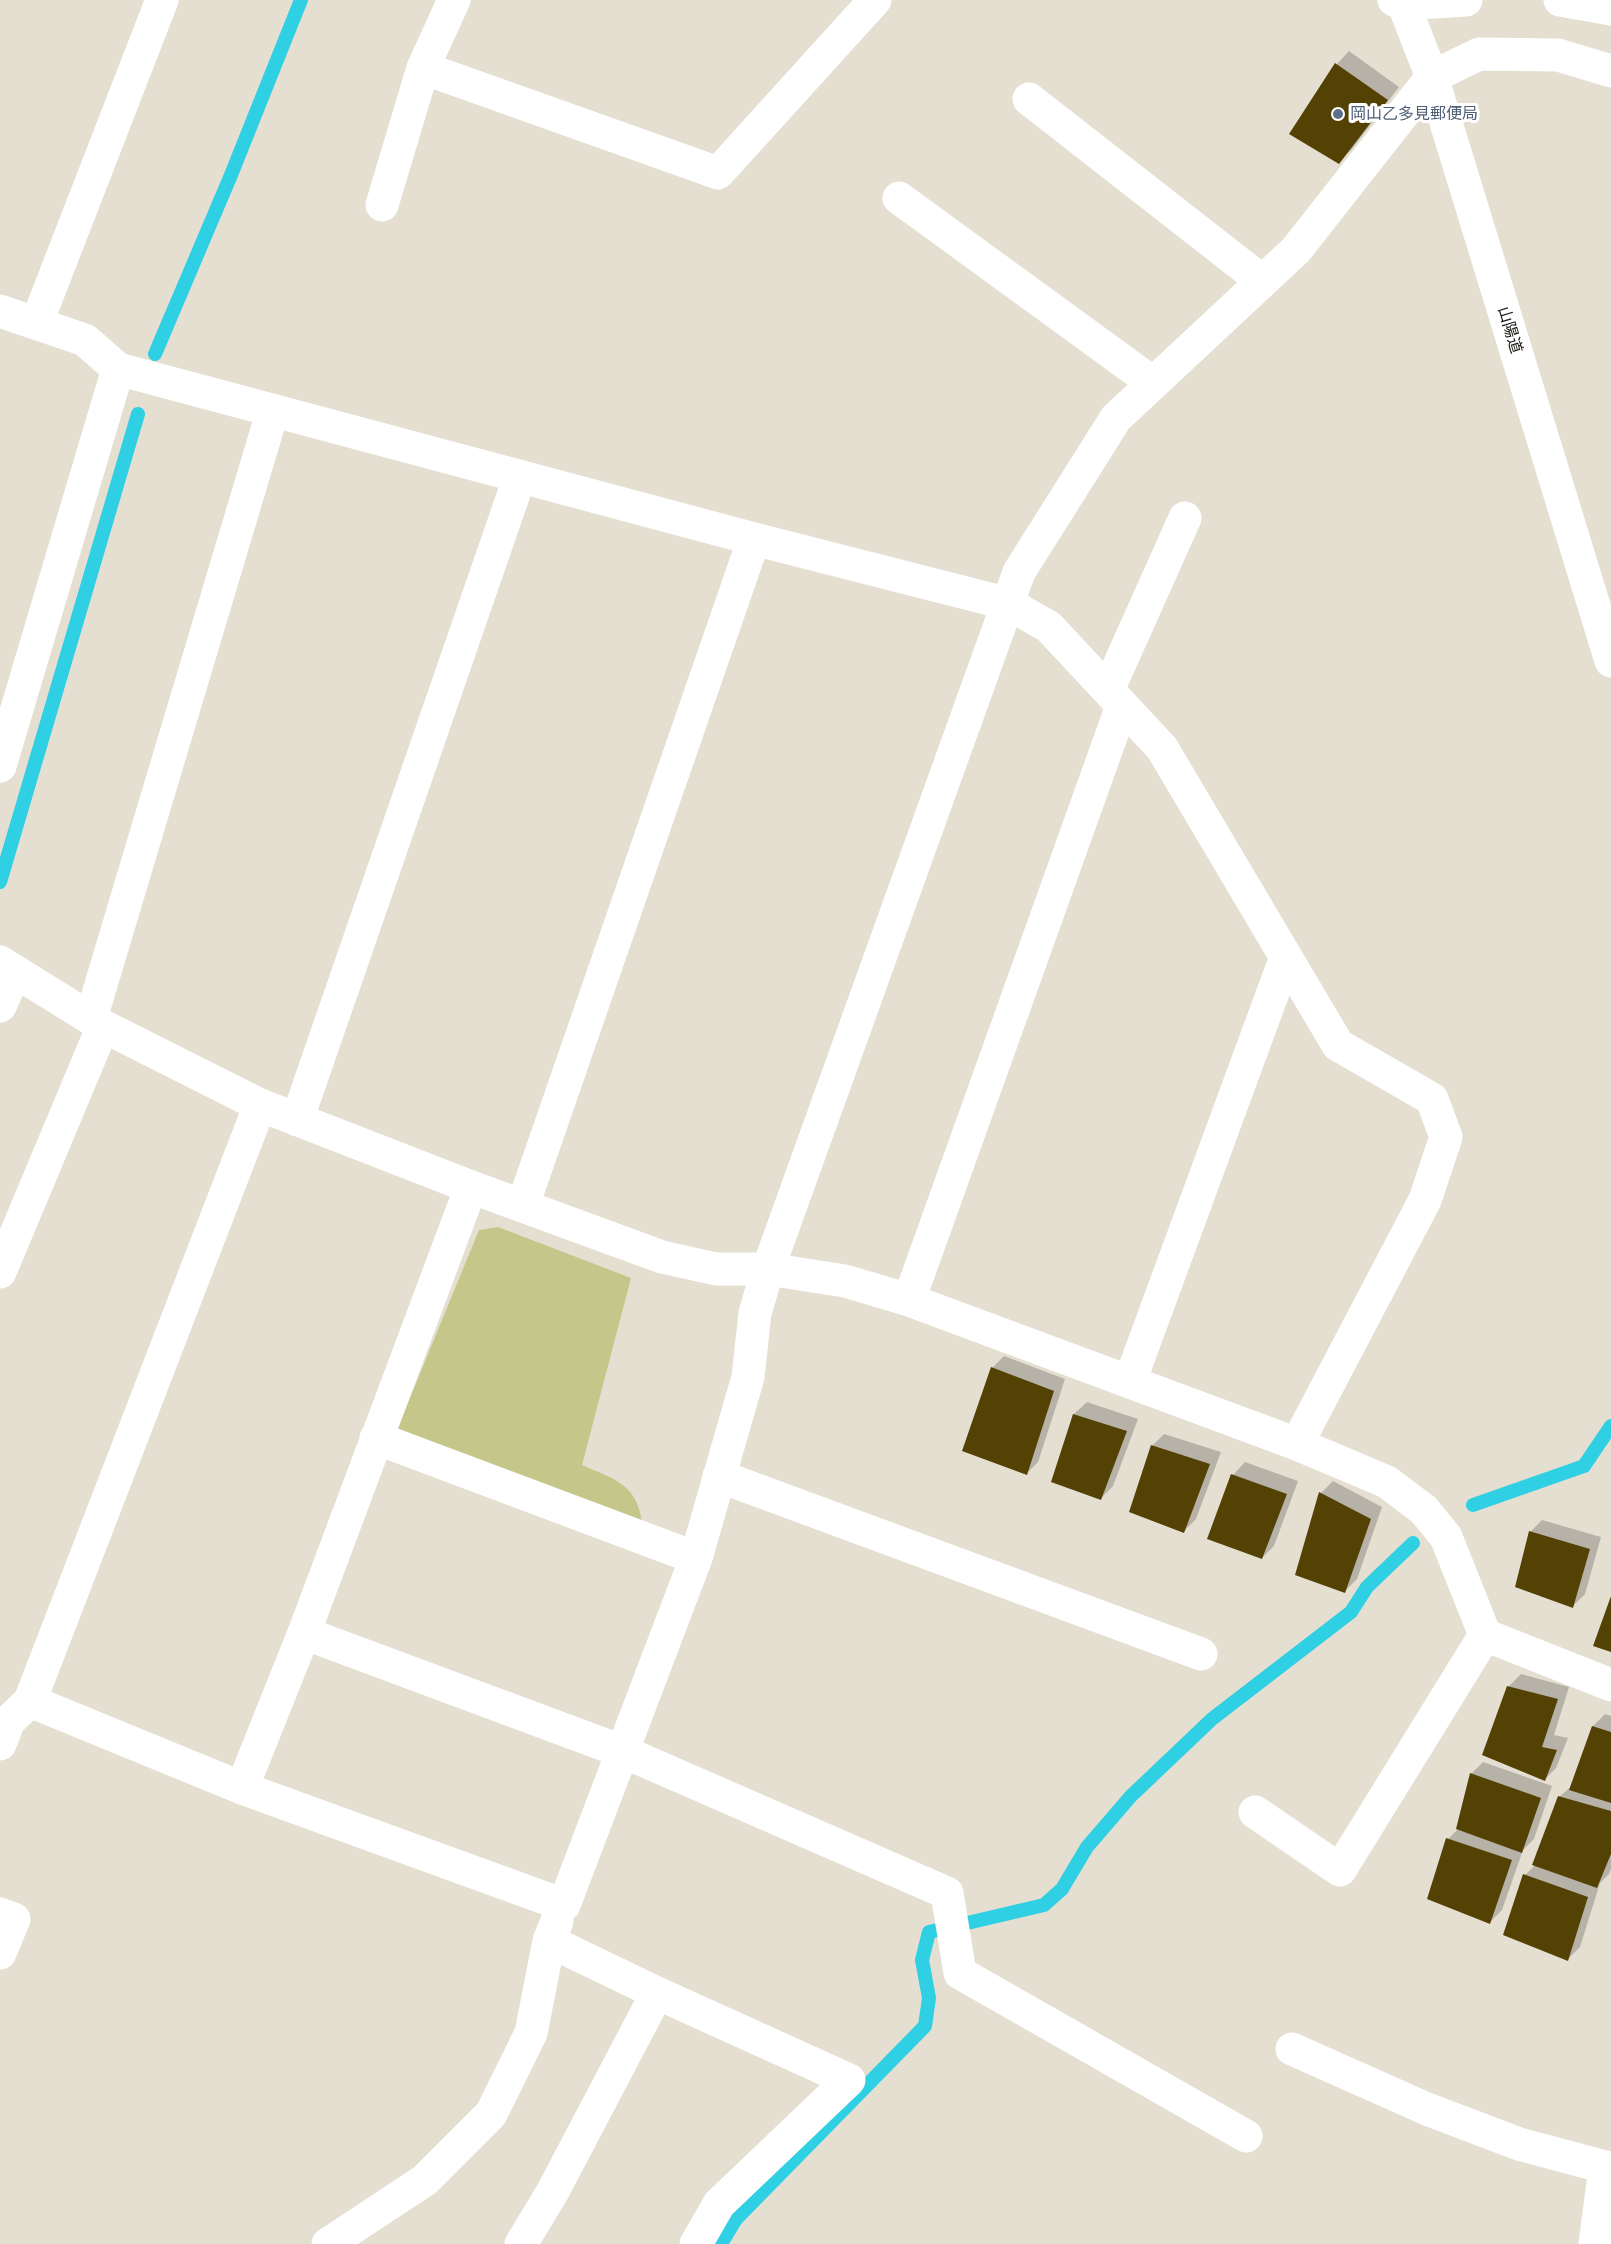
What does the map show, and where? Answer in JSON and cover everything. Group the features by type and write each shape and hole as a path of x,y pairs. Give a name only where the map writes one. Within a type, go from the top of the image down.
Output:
{"street":[{"path":"37,322 162,0"},
{"path":"382,204 423,68 454,0"},
{"path":"1399,1 1466,0"},
{"path":"1560,0 1611,9"},
{"name":"山陽道","path":"1399,1 1432,77 1611,661"},
{"path":"423,68 717,173 866,2"},
{"path":"328,2244 425,2180 491,2114 531,2033 549,1941 624,1752 696,1558 748,1377 755,1313 768,1269 1019,572 1116,418 1296,250 1432,77 1479,54 1558,56 1611,71"},
{"path":"1029,99 1262,281"},
{"path":"899,198 1153,383"},
{"path":"0,311 85,340 118,369 754,539 1009,604 1049,627 1162,748 1338,1045 1432,1099 1446,1137 1425,1200 1297,1444"},
{"path":"0,766 118,369"},
{"path":"0,1272 97,1022 273,410"},
{"path":"297,1120 520,476"},
{"path":"909,1300 1115,698 1185,518"},
{"path":"523,1205 754,539"},
{"path":"1130,1381 1286,957"},
{"path":"0,1006 8,968 97,1022 260,1105 471,1187 662,1257 716,1269 768,1269 845,1281 909,1300 1297,1444 1386,1482 1424,1510 1446,1537 1485,1635 1611,1685"},
{"path":"0,1744 9,1720 30,1701 260,1105"},
{"path":"243,1788 304,1633 471,1187"},
{"path":"376,1438 696,1558"},
{"path":"719,1476 1202,1654"},
{"path":"304,1633 624,1752 946,1893 960,1973 1246,2136"},
{"path":"1254,1812 1340,1870 1485,1635"},
{"path":"30,1701 243,1788 564,1905"},
{"path":"0,1914 14,1919 0,1953"},
{"path":"549,1941 849,2080 719,2204 696,2244"},
{"path":"521,2244 553,2191 657,1993"},
{"path":"1292,2049 1447,2117 1519,2144 1605,2167 1595,2244"}],"green space":[{"path":"498,1227 631,1278 582,1465 614,1479 630,1491 640,1511 642,1524 396,1432 479,1230"}],"building":[{"path":"1335,63 1388,100 1339,164 1289,134"},
{"path":"991,1367 1054,1391 1027,1475 962,1451"},
{"path":"1073,1414 1127,1431 1101,1500 1051,1482"},
{"path":"1151,1445 1210,1464 1184,1533 1129,1512"},
{"path":"1231,1474 1287,1494 1262,1559 1207,1539"},
{"path":"1319,1492 1371,1519 1345,1593 1295,1575"},
{"path":"1529,1531 1590,1549 1573,1608 1515,1587"},
{"path":"1611,1596 1611,1652 1593,1646"},
{"path":"1507,1686 1558,1699 1542,1747 1557,1750 1545,1781 1482,1755"},
{"path":"1592,1726 1611,1732 1611,1803 1569,1790"},
{"path":"1470,1773 1541,1798 1522,1853 1456,1829"},
{"path":"1558,1796 1611,1811 1611,1854 1597,1888 1532,1865"},
{"path":"1446,1838 1512,1860 1490,1924 1427,1899"},
{"path":"1523,1874 1588,1897 1568,1961 1503,1935"}],"waterway":[{"path":"155,354 231,175 301,0"},
{"path":"0,882 138,414"},
{"path":"1473,1505 1584,1466 1611,1426"},
{"path":"721,2244 736,2219 925,2026 929,1998 922,1960 929,1932 1044,1905 1062,1889 1087,1847 1131,1796 1212,1719 1351,1612 1367,1587 1413,1543"}],"place":[{"name":"岡山乙多見郵便局","path":"1338,114"}]}
